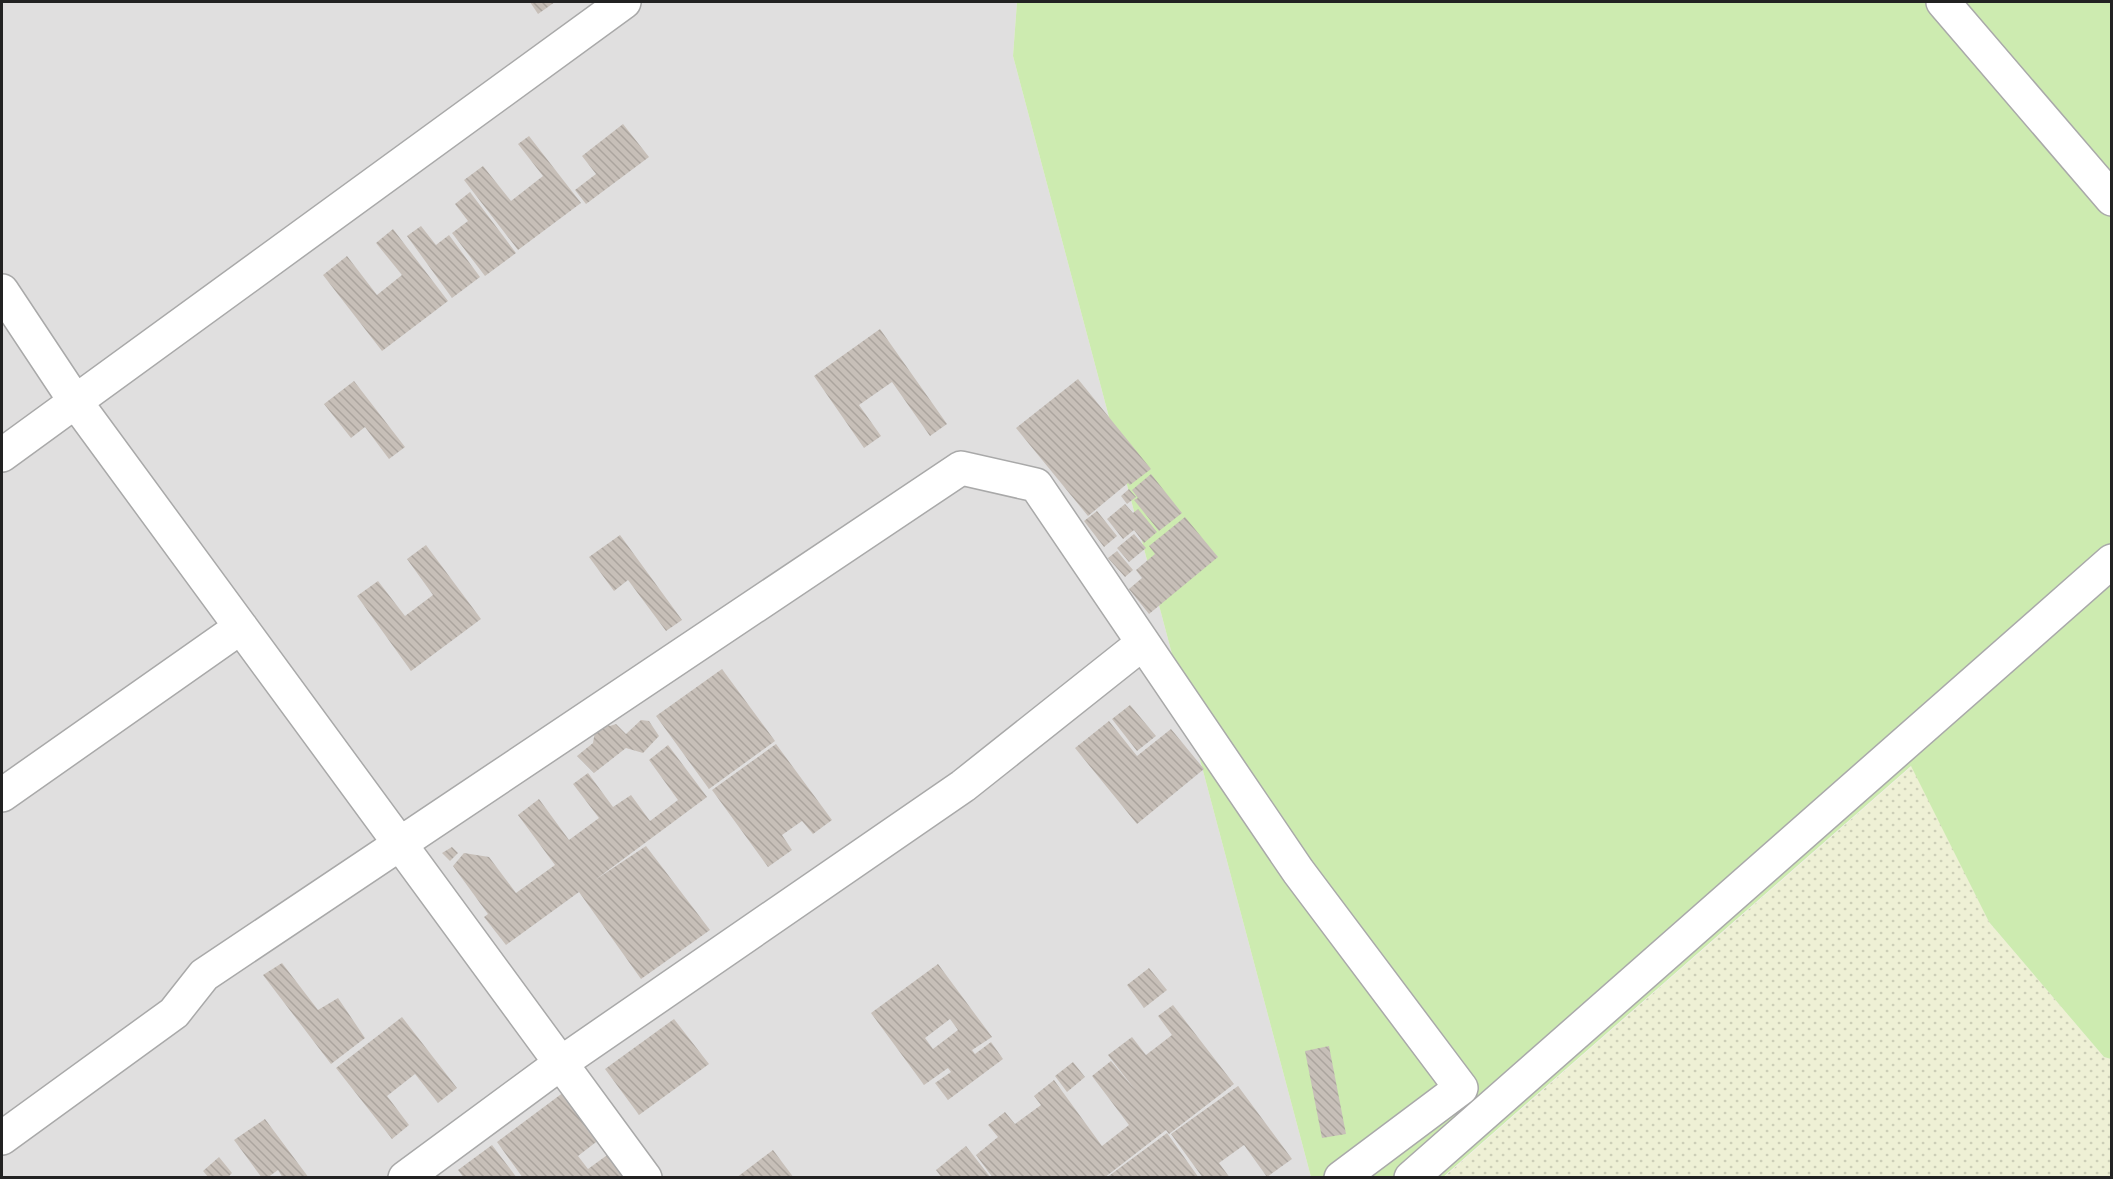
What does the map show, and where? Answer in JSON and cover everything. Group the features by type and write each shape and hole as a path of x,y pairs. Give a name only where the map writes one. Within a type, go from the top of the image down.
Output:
{"street":[{"path":"2,455 624,2"},
{"path":"1943,2 2112,199"},
{"path":"2,291 75,400 645,1178"},
{"path":"2,1138 174,1013 204,975 961,468 1036,485 1298,871 1461,1088 1341,1178"},
{"path":"1411,1178 2112,561"},
{"path":"2,795 241,627"},
{"path":"405,1178 561,1063 963,786 1143,643"}],"shaded area":[{"path":"2,2 1017,2 1013,56 1311,1177 2,1178"}],"green space":[{"path":"1017,2 2111,2 2111,1059 2104,1057 1989,922 1911,766 1443,1177 1311,1177 1013,56"},
{"path":"1912,766 1989,922 2104,1057 2111,1059 2111,1177 1443,1178"}],"building":[{"path":"530,2 555,2 538,14"},
{"path":"623,124 649,157 586,204 575,190 596,174 582,156"},
{"path":"529,136 581,203 518,250 464,180 483,166 511,201 543,176 518,144"},
{"path":"470,192 516,253 485,276 452,233 468,221 455,204"},
{"path":"421,226 436,245 449,235 480,277 452,298 407,236"},
{"path":"393,229 448,301 382,351 323,275 347,256 377,295 402,275 376,243"},
{"path":"880,329 947,424 930,436 892,382 859,405 881,436 864,448 814,376"},
{"path":"1078,379 1151,469 1130,485 1128,483 1088,516 1016,428"},
{"path":"354,381 405,447 389,459 365,427 351,438 324,404"},
{"path":"1151,474 1182,513 1159,531 1134,500 1138,498 1132,490"},
{"path":"1129,489 1136,497 1127,504 1121,496"},
{"path":"1125,504 1133,513 1138,509 1157,532 1144,543 1134,530 1123,539 1107,519"},
{"path":"1097,511 1117,536 1104,547 1084,521"},
{"path":"1185,517 1218,557 1149,614 1129,589 1142,578 1136,570 1155,554 1149,546"},
{"path":"1134,534 1146,548 1129,562 1117,548"},
{"path":"620,535 682,620 666,631 628,580 614,591 589,557"},
{"path":"426,545 481,619 411,671 357,596 378,581 405,616 433,595 407,559"},
{"path":"1117,551 1133,570 1125,577 1108,558"},
{"path":"722,669 775,741 709,789 656,716"},
{"path":"1130,705 1156,736 1137,751 1112,719"},
{"path":"597,719 610,726 616,724 626,734 641,720 649,721 659,736 643,753 626,748 594,773 577,756 593,743"},
{"path":"1109,721 1137,756 1171,729 1204,769 1137,824 1075,748"},
{"path":"776,744 832,820 813,834 802,821 782,835 792,850 768,867 712,790"},
{"path":"668,745 707,797 595,880 646,846 710,930 641,979 579,892 506,945 484,917 488,914 453,866 464,853 489,857 516,893 555,865 518,815 539,799 569,840 599,818 573,784 588,773 613,807 631,795 650,821 678,800 649,760"},
{"path":"452,847 458,853 450,861 442,853"},
{"path":"282,963 318,1010 338,998 365,1038 331,1064 263,975"},
{"path":"938,964 992,1037 972,1050 975,1054 991,1042 1003,1059 948,1100 935,1083 951,1072 948,1068 924,1085 871,1013","holes":["950,1019 958,1030 933,1049 925,1038"]},
{"path":"1149,968 1167,990 1144,1008 1127,985"},
{"path":"1173,1005 1234,1084 1169,1134 1166,1130 1104,1178 993,1178 976,1155 998,1137 988,1125 1005,1112 1015,1124 1041,1105 1034,1096 1054,1080 1102,1146 1129,1125 1092,1076 1111,1061 1136,1091 1108,1055 1132,1037 1146,1055 1172,1035 1158,1016"},
{"path":"402,1017 457,1088 438,1103 415,1074 387,1096 409,1125 392,1139 336,1068"},
{"path":"674,1019 709,1064 639,1115 605,1069"},
{"path":"1329,1046 1346,1134 1322,1138 1305,1051"},
{"path":"1073,1062 1085,1077 1067,1092 1055,1076"},
{"path":"1238,1086 1292,1159 1267,1177 1244,1145 1219,1163 1230,1178 1203,1178 1171,1134"},
{"path":"564,1092 600,1139 578,1156 588,1169 610,1153 629,1178 523,1178 497,1142"},
{"path":"265,1119 309,1178 283,1178 278,1170 267,1178 262,1178 234,1140"},
{"path":"1167,1133 1199,1178 1106,1178"},
{"path":"492,1145 517,1178 464,1178 458,1170"},
{"path":"966,1146 991,1178 942,1178 936,1170"},
{"path":"773,1150 794,1178 736,1178"},
{"path":"219,1157 232,1173 227,1178 209,1178 203,1171"}]}
